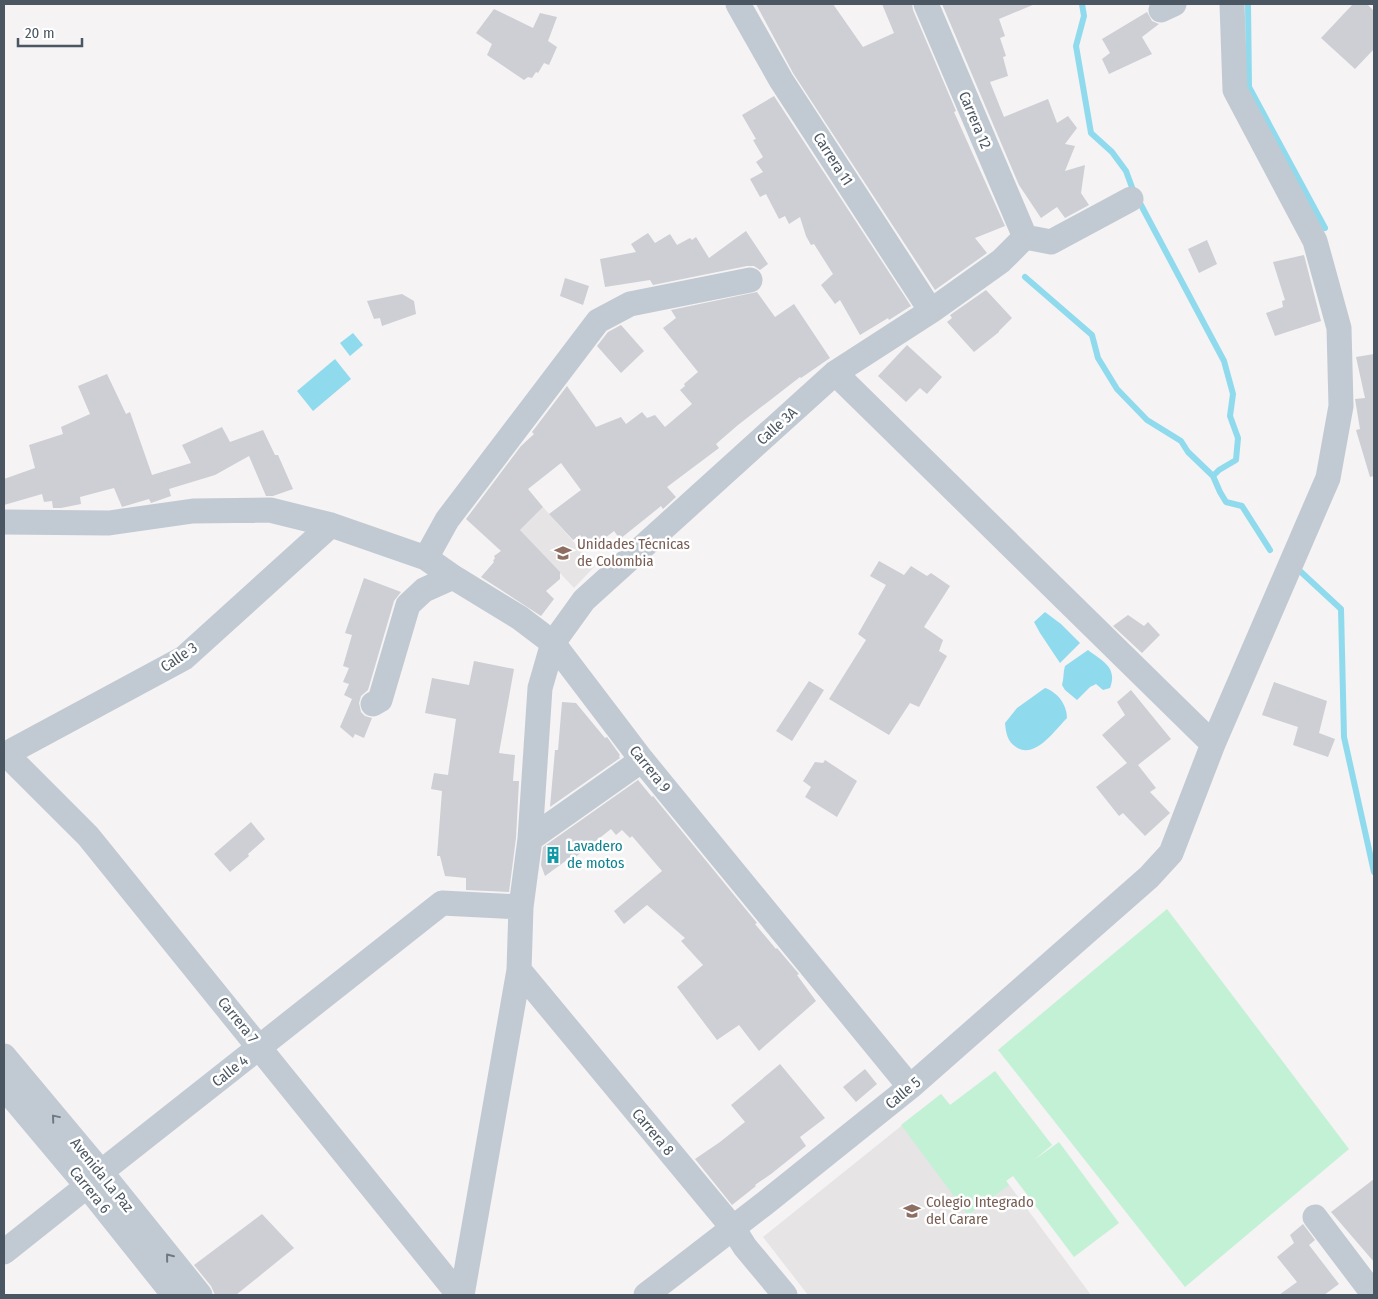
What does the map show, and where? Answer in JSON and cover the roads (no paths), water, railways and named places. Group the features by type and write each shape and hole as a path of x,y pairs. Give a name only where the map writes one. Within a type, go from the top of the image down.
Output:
{"street":[{"name":"Carrera 11","path":"738,4 781,80 932,311"},
{"name":"Carrera 12","path":"926,4 1025,237"},
{"name":"Calle 5","path":"646,1295 910,1087 1149,877 1171,853 1213,744 1328,478 1341,406 1339,328 1315,241 1235,90 1232,4"},
{"path":"1025,237 1051,242 1131,199"},
{"name":"Calle 3A","path":"460,1295 519,970 521,907 530,840 540,688 553,643 584,600 835,373 932,311 1001,261 1025,237"},
{"path":"426,558 447,520 598,321 630,304 750,280"},
{"path":"835,373 1213,744"},
{"name":"Carrera 9","path":"4,522 109,523 193,511 270,510 331,525 426,558 520,618 553,643 642,760 910,1087"},
{"name":"Calle 3","path":"5,755 184,658 331,525"},
{"path":"373,704 380,700 408,605 424,590 453,577"},
{"name":"Carrera 7","path":"5,755 88,836 460,1295"},
{"path":"530,840 642,760"},
{"name":"Calle 4","path":"4,1252 442,903 521,907"},
{"name":"Carrera 8","path":"519,970 732,1228 784,1295"},
{"name":"Avenida La Paz","path":"4,1056 94,1179 200,1295"},
{"name":"Carrera 6","path":"4,1087 94,1179 174,1295"},
{"path":"1315,1217 1369,1290"}],"water":[{"path":"353,333 363,345 350,356 340,343"},
{"path":"335,359 351,379 313,411 297,391"},
{"path":"1045,612 1061,624 1080,643 1060,663 1034,622"},
{"path":"1088,650 1107,665 1112,675 1112,681 1110,688 1103,690 1096,684 1090,687 1077,700 1062,685 1064,668"},
{"path":"1045,688 1054,692 1063,703 1067,718 1044,742 1030,750 1023,750 1013,745 1009,739 1005,723 1017,708"}],"waterway":[{"path":"1082,4 1084,16 1076,46 1091,133 1112,152 1126,171 1133,190 1224,361 1233,394 1230,416 1238,438 1236,460 1213,476"},
{"path":"1248,4 1249,87 1325,228"},
{"path":"1025,277 1092,335 1098,358 1117,389 1147,420 1181,441 1188,452 1213,476 1226,502 1242,506 1270,550"},
{"path":"1301,572 1341,609 1344,737 1374,872"}],"place":[{"name":"Unidades Técnicas de Colombia","path":"563,553"},
{"name":"Lavadero de motos","path":"553,855"},
{"name":"Colegio Integrado del Carare","path":"912,1211"}]}
